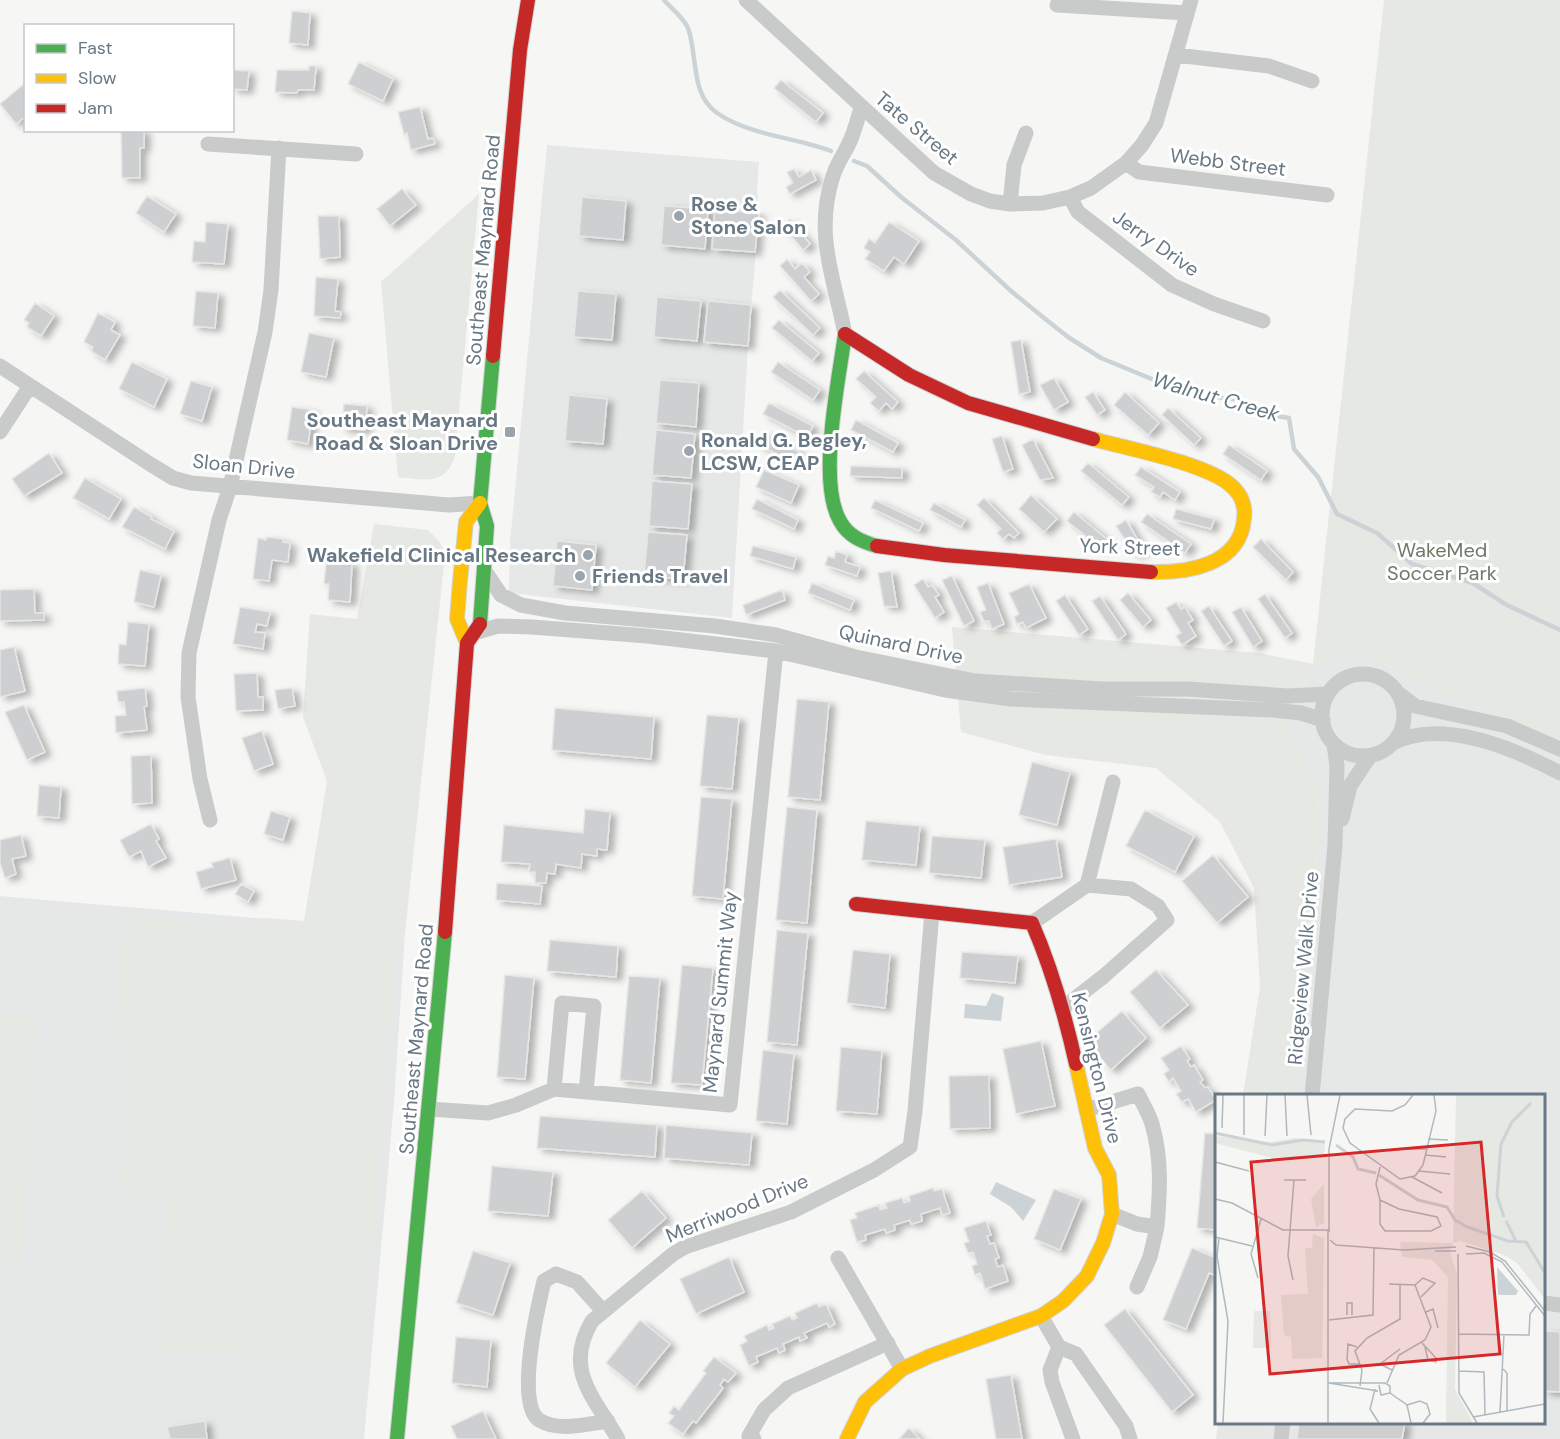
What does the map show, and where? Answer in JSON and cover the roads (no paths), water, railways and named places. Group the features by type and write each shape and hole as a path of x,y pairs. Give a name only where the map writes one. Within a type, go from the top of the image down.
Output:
{"street":[{"name":"Southeast Maynard Road","path":"397,1439 471,638 480,624 487,526 480,503 520,50 528,0"},
{"name":"Tate Street","path":"746,0 934,173 971,194 990,201 1010,204 1043,203 1070,197 1091,188 1126,163 1142,145 1156,123 1189,7"},
{"path":"1057,5 1189,7"},
{"path":"1176,55 1269,66 1312,81"},
{"name":"York Street","path":"845,334 909,375 968,403 1186,465 1216,477 1232,486 1244,505 1243,530 1238,540 1230,552 1207,566 1168,572 1126,571 934,554 881,547 861,541 847,531 837,518 830,492 830,464 845,334 826,254 824,224 827,199 834,174 851,139 861,108"},
{"path":"1010,204 1014,165 1026,133"},
{"path":"208,144 356,154"},
{"path":"210,820 200,779 188,697 189,653 265,332 271,291 279,148"},
{"name":"Webb Street","path":"1126,163 1139,172 1327,195"},
{"name":"Jerry Drive","path":"1070,197 1078,212 1172,285 1214,304 1263,321"},
{"name":"Sloan Drive","path":"0,366 173,478 190,483 449,505 480,503"},
{"path":"0,432 30,386"},
{"name":"Southeast Maynard Road","path":"471,638 457,620 466,522 480,503"},
{"name":"Quinard Drive","path":"484,570 501,595 521,606 715,626 776,635 856,657 975,681 1101,689 1187,688 1288,696 1328,694"},
{"name":"Quinard Drive","path":"471,638 498,626 647,636 776,651 945,690 1000,697 1274,710 1301,713 1323,720"},
{"name":"Maynard Summit Way","path":"429,1109 488,1113 516,1105 555,1089 730,1105 776,651"},
{"path":"1560,749 1507,726 1415,706 1389,683 1377,676 1363,674 1349,676 1337,683 1328,694 1323,707 1326,732 1334,744 1357,756 1370,756 1416,734 1449,735 1510,750 1560,773"},
{"path":"1394,743 1401,732 1404,719 1404,706 1398,693"},
{"name":"Ridgeview Walk Drive","path":"1312,1094 1335,845 1337,766 1334,744"},
{"name":"Ridgeview Walk Drive","path":"1335,845 1350,786 1370,756"},
{"path":"1087,885 1113,782"},
{"path":"856,904 1032,923 1087,885 1131,889 1158,906 1167,920 1104,976 1063,1008"},
{"name":"Merriwood Drive","path":"618,1439 582,1379 579,1348 592,1321 673,1254 686,1247 791,1212 874,1170 910,1147 932,912"},
{"name":"Kensington Drive","path":"847,1439 865,1402 902,1369 930,1356 1041,1316 1063,1301 1088,1276 1103,1243 1112,1214 1109,1175 1095,1148 1063,1008 1048,959 1032,923"},
{"path":"555,1089 562,1003 594,1006 586,1092"},
{"path":"1086,1110 1138,1094 1152,1122 1159,1159 1161,1189 1157,1227 1149,1257 1137,1287"},
{"path":"1112,1214 1137,1224 1157,1227"},
{"path":"838,1258 902,1369"},
{"path":"603,1311 577,1282 556,1274 544,1281 535,1316 528,1384 530,1408 538,1420 553,1425 608,1421"},
{"path":"1545,1303 1560,1305"},
{"path":"1041,1316 1059,1347 1076,1354 1126,1426 1130,1439"},
{"path":"754,1439 749,1436 765,1410 788,1388 888,1343"},
{"path":"1059,1347 1050,1370 1052,1382 1073,1439"},
{"path":"1281,1439 1283,1424"}],"waterway":[{"name":"Walnut Creek","path":"664,0 688,28 696,74 702,96 708,105 730,121 744,127 831,151"},
{"name":"Walnut Creek","path":"854,161 867,166 901,197 956,240 1011,291 1068,337 1101,358 1176,389 1240,400 1270,415 1289,418 1294,449 1318,477 1337,514 1377,533 1412,564 1473,583 1505,604 1560,630"}],"place":[{"name":"Rose & Stone Salon","path":"679,216"},
{"name":"Southeast Maynard Road & Sloan Drive","path":"510,432"},
{"name":"Ronald G. Begley, LCSW, CEAP","path":"689,451"},
{"name":"Wakefield Clinical Research","path":"588,555"},
{"name":"Friends Travel","path":"580,576"}],"park label":[{"name":"WakeMed Soccer Park","path":"1442,562"}]}
